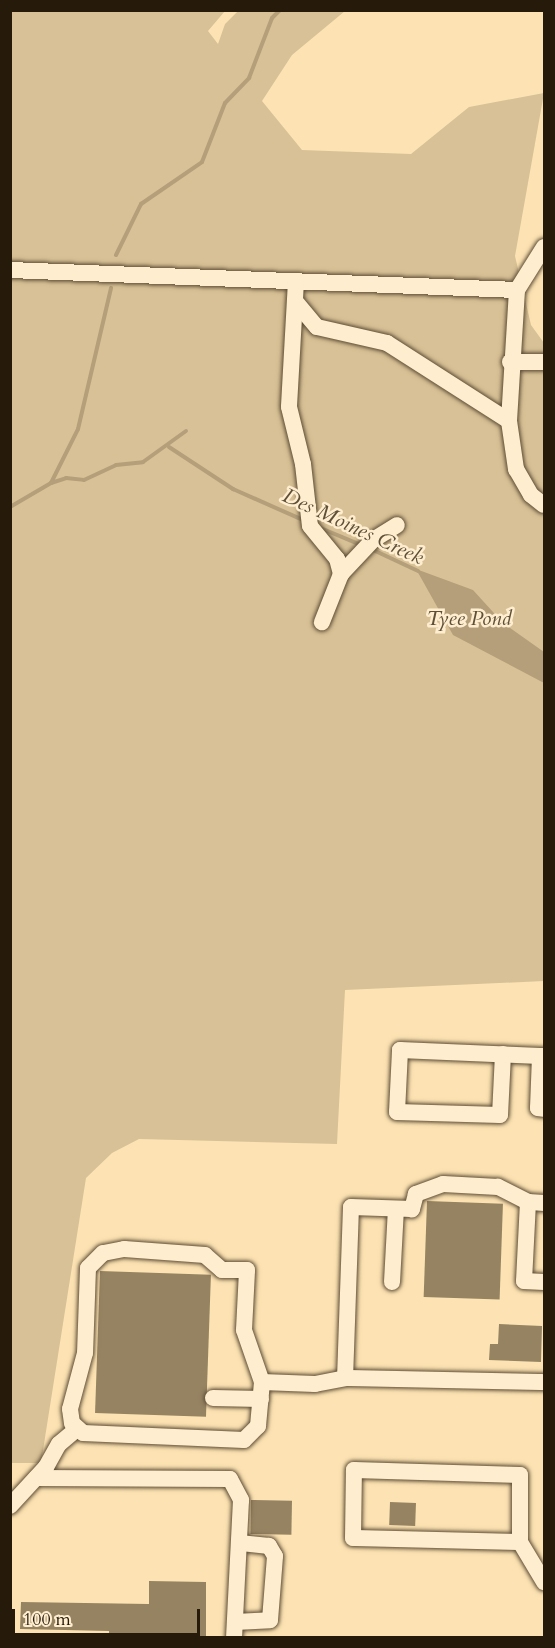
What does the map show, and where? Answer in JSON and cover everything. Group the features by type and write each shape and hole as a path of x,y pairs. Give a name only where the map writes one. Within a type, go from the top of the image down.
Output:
{"street":[{"path":"544,247 517,290 510,362 509,421 516,469 531,495 544,506"},
{"path":"10,270 517,290"},
{"path":"296,281 290,407 303,464 309,526 337,559 341,574"},
{"path":"295,301 318,327 387,343 509,421"},
{"path":"510,362 544,362"},
{"path":"322,622 341,574 373,540 397,525"},
{"path":"503,1054 500,1115 397,1112 400,1050 503,1054 542,1056 538,1108 544,1109"},
{"path":"345,1378 351,1207 412,1209 416,1194 443,1184 498,1187 536,1203 524,1281 544,1282"},
{"path":"392,1282 396,1209"},
{"path":"113,1250 205,1255 222,1270 247,1270 244,1330 261,1391 258,1426 244,1440 90,1435 77,1429 70,1409 85,1353 88,1268 113,1250"},
{"path":"213,1398 345,1378 544,1382"},
{"path":"10,1506 36,1478 59,1444 77,1429"},
{"path":"520,1542 353,1538 354,1470 519,1475 520,1542 544,1582"},
{"path":"36,1478 215,1476 230,1479 241,1500 234,1630 270,1620 274,1579 273,1550 239,1543"}],"shaded area":[{"path":"10,11 225,11 208,31 218,44 225,24 238,11 345,11 292,55 262,101 302,150 411,154 469,107 544,93 515,256 531,325 544,343 544,981 345,990 337,1144 139,1139 112,1153 86,1178 41,1463 10,1463"}],"water":[{"name":"Tyee Pond","path":"416,569 473,590 503,623 544,652 544,683 453,635"}],"building":[{"path":"427,1201 503,1204 500,1300 424,1297"},
{"path":"100,1271 211,1275 206,1417 95,1413"},
{"path":"499,1324 542,1326 541,1362 489,1360 490,1344 498,1344"},
{"path":"251,1500 292,1501 291,1535 250,1534"},
{"path":"390,1502 416,1503 415,1526 389,1525"},
{"path":"149,1581 206,1582 206,1638 109,1638 109,1631 20,1629 21,1602 149,1604"}],"waterway":[{"name":"Des Moines Creek","path":"116,255 141,204 202,162 225,103 249,78 272,18 280,10"},
{"name":"Des Moines Creek","path":"51,483 78,429 111,288"},
{"name":"Des Moines Creek","path":"10,507 51,483 66,478 84,480 116,465 143,462 186,431"},
{"name":"Des Moines Creek","path":"169,447 233,489 303,520"},
{"name":"Des Moines Creek","path":"318,527 361,545"},
{"name":"Des Moines Creek","path":"371,549 418,571"}]}
